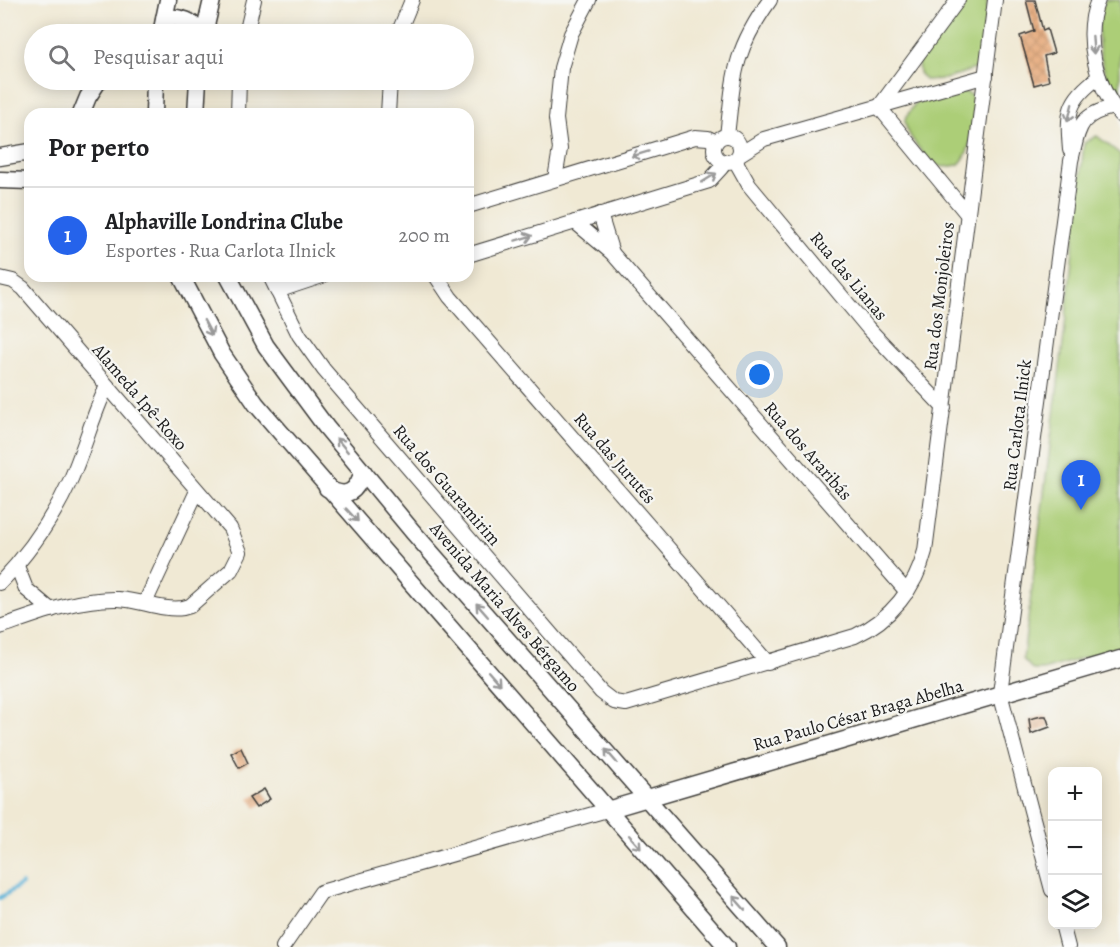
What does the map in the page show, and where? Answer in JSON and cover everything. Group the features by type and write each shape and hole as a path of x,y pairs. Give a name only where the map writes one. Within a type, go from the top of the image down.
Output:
{"street":[{"path":"162,24 168,0"},
{"path":"206,24 212,0"},
{"path":"248,24 254,0"},
{"path":"402,24 412,0"},
{"path":"555,179 560,149 556,119 561,68 570,34 589,0"},
{"path":"732,158 714,151 726,139 734,68 747,35 770,0"},
{"path":"879,107 958,0"},
{"name":"Rua dos Monjoleiros","path":"617,703 626,704 768,663 861,633 888,614 907,592 925,550 995,0"},
{"path":"1096,7 1094,54 1099,77 1117,111"},
{"path":"167,24 182,18 191,24"},
{"path":"474,253 709,181 732,158 764,139 986,76"},
{"name":"Rua Carlota Ilnick","path":"1071,161 1069,112 1078,95 1099,77"},
{"path":"83,108 93,90"},
{"path":"154,108 155,90"},
{"path":"196,108 197,90"},
{"path":"238,108 239,90"},
{"path":"388,108 389,90"},
{"path":"879,107 967,214"},
{"name":"Rua Carlota Ilnick","path":"1000,693 1071,161 1083,121 1094,112 1117,111"},
{"path":"474,204 695,137 764,139"},
{"path":"726,139 740,145 732,158"},
{"path":"560,149 575,173"},
{"path":"0,157 24,153"},
{"name":"Rua das Lianas","path":"732,158 748,185 860,319 944,408"},
{"path":"0,180 24,181"},
{"name":"Rua dos Araribás","path":"600,214 612,253"},
{"name":"Rua dos Araribás","path":"575,222 612,253 907,592"},
{"name":"Alameda Ipê-Roxo","path":"0,278 13,281 23,288 234,534 240,552 231,570 190,606 176,609 145,603"},
{"path":"184,282 222,354 251,396 327,488 727,947"},
{"name":"Avenida Maria Alves Bérgamo","path":"231,282 254,327 281,369 363,471 421,541 777,947"},
{"name":"Rua dos Guaramirim","path":"273,282 299,335 336,384 602,692 617,703"},
{"path":"277,291 304,282"},
{"name":"Rua das Jurutés","path":"440,282 450,297 768,663"},
{"path":"0,583 17,566 38,536 70,481 93,415 107,386"},
{"path":"327,488 337,494 349,493 359,486 363,471"},
{"path":"0,627 83,602 107,599 145,603 197,491"},
{"path":"17,566 26,589 51,610"},
{"name":"Rua Paulo César Braga Abelha","path":"607,810 1120,659"},
{"path":"1000,693 1049,875"},
{"path":"283,947 321,892 607,810"},
{"path":"1063,929 1068,947"}],"green space":[{"path":"964,0 988,0 981,63 977,68 945,79 925,80 919,73 918,62"},
{"path":"1105,0 1120,0 1120,104 1113,93 1100,54 1099,26"},
{"path":"958,90 970,94 973,101 974,120 971,142 963,160 958,165 941,167 917,146 908,131 905,119 915,103"},
{"path":"1097,136 1120,154 1120,647 1043,670 1033,670 1023,659 1064,336 1084,143"}],"building":[{"path":"1026,0 1035,0 1043,31 1047,29 1054,53 1044,56 1049,81 1034,85 1020,36 1034,31"},
{"path":"1046,716 1050,727 1031,734 1029,719"},
{"path":"241,748 248,763 239,768 231,753"},
{"path":"264,789 270,799 256,808 249,798"}],"waterway":[{"path":"0,898 22,884"}],"place":[{"name":"Alphaville Londrina Clube","path":"1081,510"}]}
